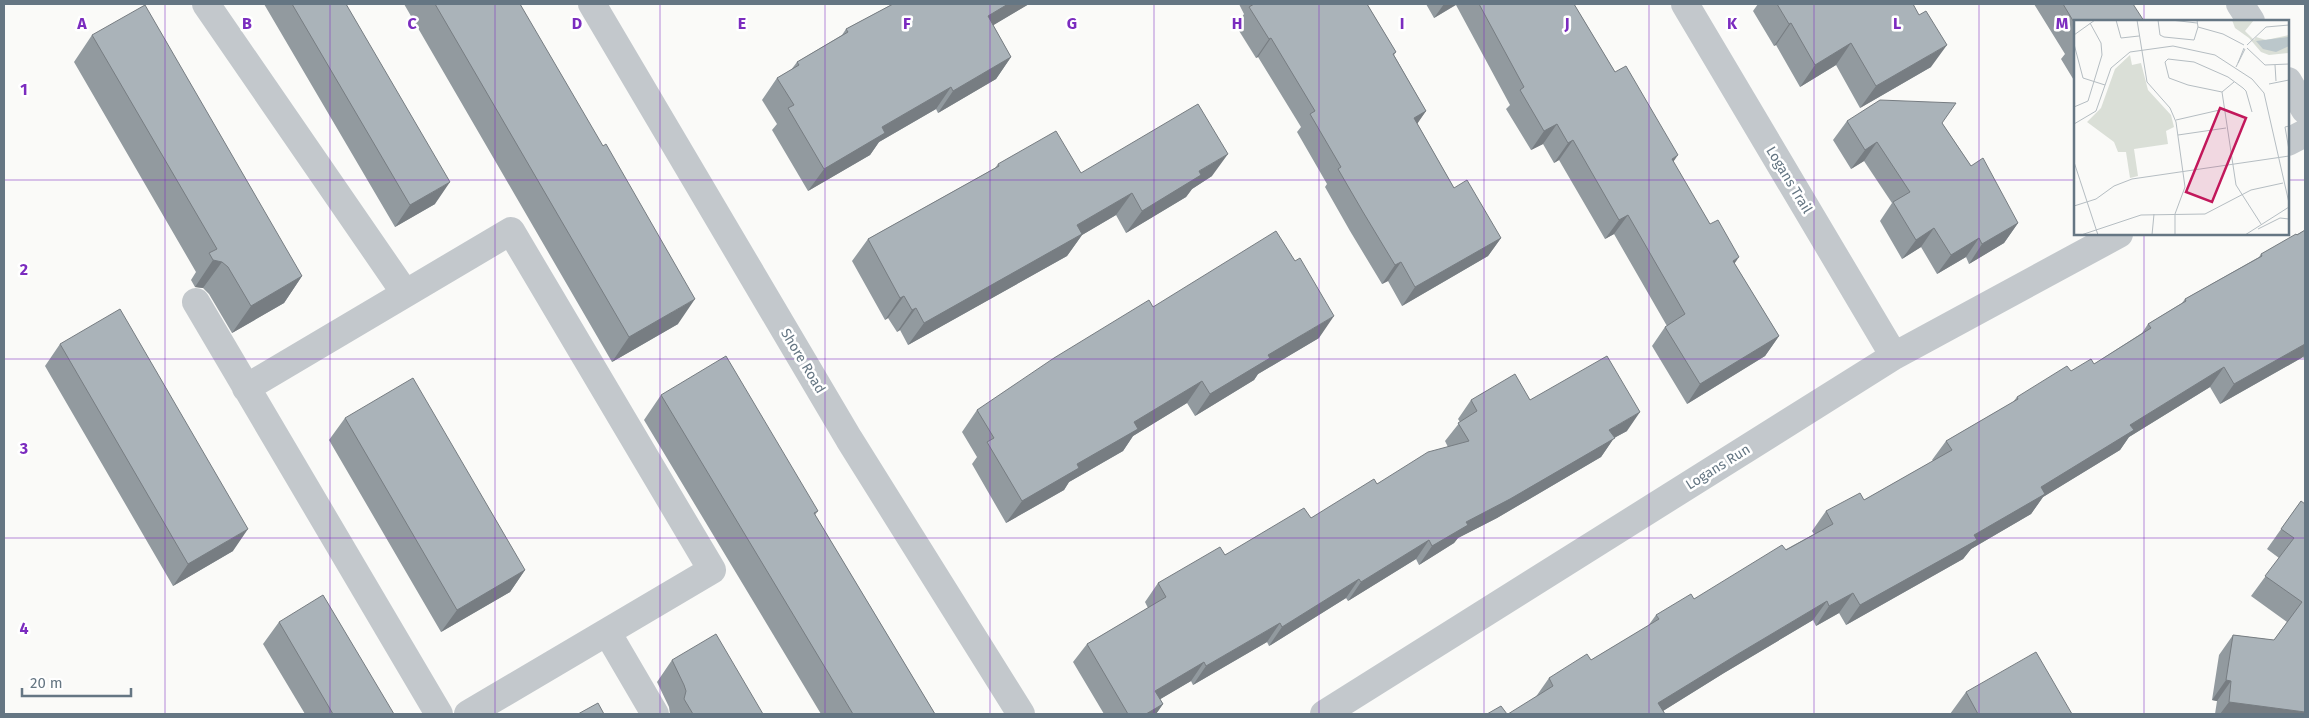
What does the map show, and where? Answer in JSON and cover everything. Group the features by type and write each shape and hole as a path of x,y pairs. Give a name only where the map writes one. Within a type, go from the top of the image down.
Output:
{"street":[{"path":"206,4 405,293"},
{"name":"Shore Road","path":"592,4 849,439 1021,714"},
{"name":"Logans Trail","path":"1685,4 1894,356"},
{"path":"2240,4 2250,20"},
{"path":"2289,83 2305,110"},
{"path":"2289,141 2305,133"},
{"path":"246,388 511,231 712,570 468,714"},
{"name":"Logans Run","path":"1324,714 1894,356 2118,235"},
{"path":"196,302 439,714"},
{"path":"607,632 655,714"}],"building":[{"path":"292,4 346,4 450,182 410,205"},
{"path":"435,4 520,4 603,146 606,144 695,299 629,337"},
{"path":"893,4 1008,4 988,16 1011,57 953,91 951,87 882,127 885,133 824,169 788,108 794,105 777,78 799,65 797,62 848,32 846,29"},
{"path":"1254,4 1367,4 1396,52 1393,54 1426,111 1414,118 1454,188 1467,180 1501,238 1415,287 1401,262 1395,265 1338,169 1341,167 1310,114 1315,111 1271,38 1269,39 1249,7"},
{"path":"1479,4 1574,4 1615,72 1626,66 1678,155 1672,159 1710,224 1718,220 1739,257 1733,261 1779,336 1700,384 1665,327 1685,314 1628,215 1619,220 1573,140 1568,143 1557,124 1544,131 1520,90 1524,87"},
{"path":"1777,4 1913,4 1919,15 1926,11 1947,45 1876,86 1851,43 1815,65 1791,23 1789,24"},
{"path":"2063,4 2133,4 2143,20 2074,20 2074,22"},
{"path":"145,5 302,276 251,306 228,267 222,262 213,260 209,253 217,249 92,35"},
{"path":"1880,100 1956,103 1942,123 1971,166 1983,158 2018,223 1982,244 1979,238 1951,255 1934,228 1916,240 1893,202 1910,192 1877,142 1865,150 1847,121"},
{"path":"1198,104 1228,154 1199,171 1201,175 1142,211 1132,193 1077,225 1082,234 924,323 916,308 912,310 904,296 900,298 868,239 999,166 998,164 1056,131 1081,173"},
{"path":"2305,230 2305,344 2234,384 2224,367 2130,425 2134,430 2041,487 2045,494 1974,535 1977,540 1860,605 1853,593 1829,606 1827,601 1658,703 1665,714 1508,714 1553,686 1549,678 1587,654 1591,660 1659,619 1656,615 1691,594 1694,599 1782,545 1786,550 1833,524 1826,511 1860,493 1864,500 1952,450 1946,441 2018,399 2017,397 2067,366 2071,371 2091,359 2094,364 2151,328 2148,324 2186,301 2185,299"},
{"path":"1276,231 1295,261 1300,258 1334,316 1268,355 1270,358 1210,394 1202,381 1134,422 1138,429 1077,464 1079,468 1022,501 987,442 994,438 977,410 1054,358 1149,300 1153,307"},
{"path":"120,309 248,529 188,564 60,344"},
{"path":"726,356 818,511 814,513 935,714 853,714 661,395"},
{"path":"1607,356 1640,412 1609,430 1615,438 1510,499 1466,522 1468,525 1432,546 1429,540 1361,582 1359,579 1282,627 1280,623 1206,666 1204,662 1155,691 1163,704 1146,714 1128,714 1087,644 1166,597 1158,583 1220,547 1225,555 1304,508 1311,518 1374,479 1377,484 1428,452 1469,441 1458,423 1477,411 1471,400 1515,374 1530,400"},
{"path":"413,378 525,570 457,610 345,418"},
{"path":"2301,501 2305,504 2305,712 2229,702 2231,681 2226,680 2233,635 2274,640 2302,602 2265,576 2294,538 2281,529"},
{"path":"323,595 394,714 333,714 279,622"},
{"path":"716,634 763,714 693,714 684,699 686,691 672,660"},
{"path":"2036,652 2072,714 1978,714 1966,692"},
{"path":"598,703 604,714 578,714"},
{"path":"1501,706 1507,714 1487,714"}]}
